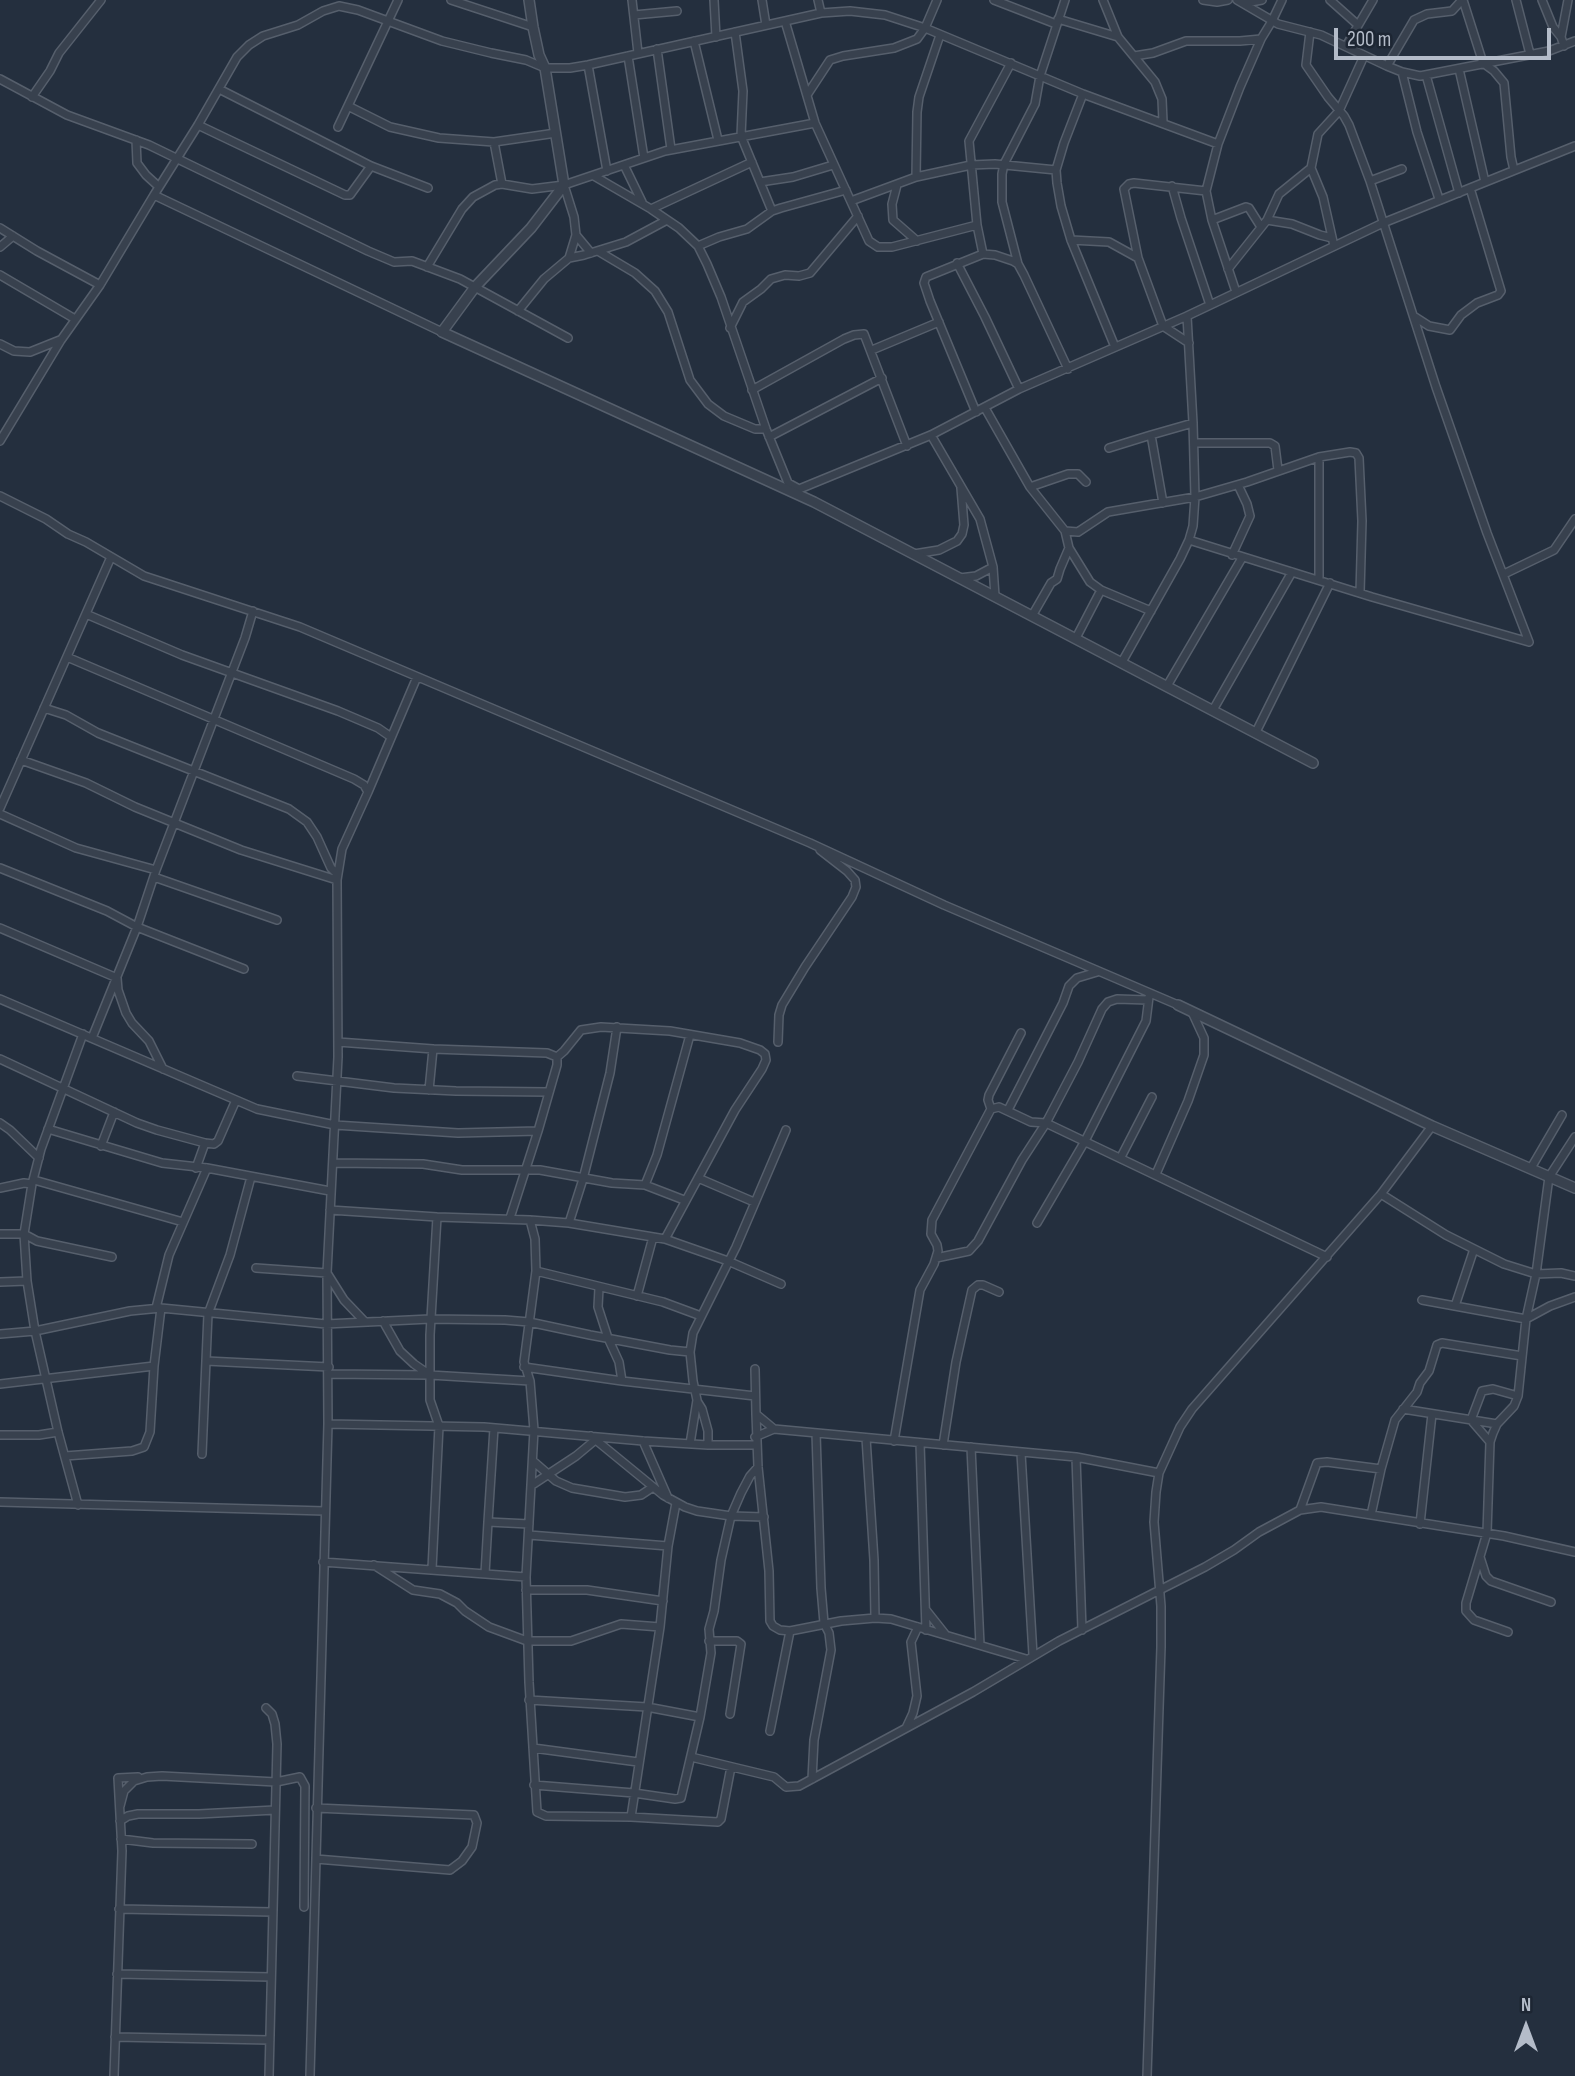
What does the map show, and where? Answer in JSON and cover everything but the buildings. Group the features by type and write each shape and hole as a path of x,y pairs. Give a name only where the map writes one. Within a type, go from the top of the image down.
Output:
{"street":[{"path":"32,97 59,52 101,0"},
{"path":"338,127 398,0"},
{"path":"530,0 539,55 545,68 564,185 574,216 576,235 569,257"},
{"path":"632,0 638,53"},
{"path":"714,0 716,37"},
{"path":"762,0 766,26"},
{"path":"818,0 821,13"},
{"path":"807,95 830,60 894,48 918,39 937,0"},
{"path":"993,0 1057,22 1118,37"},
{"path":"1065,0 1031,112 1004,164 1001,184 1002,202 1018,264 1068,369"},
{"path":"1103,0 1118,37 1155,82 1162,99 1163,122"},
{"path":"1203,0 1228,0"},
{"path":"1240,2 1262,0"},
{"path":"1236,292 1212,220 1206,191 1218,144 1248,65 1282,0"},
{"path":"1330,0 1358,25"},
{"path":"1346,46 1373,0"},
{"path":"1387,66 1413,20 1427,13 1452,11 1462,0 1483,63 1504,83 1514,170"},
{"path":"1516,0 1530,54"},
{"path":"1542,0 1564,46"},
{"path":"1561,37 1568,0"},
{"path":"455,1 533,27"},
{"path":"1240,2 1284,27 1321,35 1412,75 1426,75 1549,51 1575,41"},
{"path":"0,441 61,340 100,285 237,57 263,36 298,24 332,7 358,10 442,41 526,60 545,68 588,65 821,13 867,12 925,28 1083,94 1218,144"},
{"path":"634,15 677,10"},
{"path":"785,21 815,123 866,236 874,246 892,247 977,225"},
{"path":"735,32 743,91 741,136 772,211"},
{"path":"1189,540 1530,642 1487,533 1347,119 1306,65 1310,32"},
{"path":"916,177 917,112 923,82 940,35"},
{"path":"1133,56 1153,53 1179,42 1261,39"},
{"path":"694,41 718,140"},
{"path":"657,49 671,149"},
{"path":"628,56 644,158"},
{"path":"1333,242 1323,197 1311,168 1318,134 1339,111 1364,56"},
{"path":"983,254 977,225 970,137 1010,63"},
{"path":"588,65 607,171"},
{"path":"1459,69 1485,182"},
{"path":"1402,72 1439,200"},
{"path":"1426,75 1459,193"},
{"path":"0,79 66,115 149,145 368,251 394,262 408,260 475,287 568,338"},
{"path":"219,89 371,166 428,188"},
{"path":"1083,94 1056,170 1061,206 1072,240 1115,348"},
{"path":"348,106 379,123 447,139 494,142 556,133"},
{"path":"427,267 462,209 474,197 495,185 532,189 564,185 671,149 815,123"},
{"path":"198,125 345,195 350,195 371,166"},
{"path":"136,140 138,165 158,187"},
{"path":"494,142 502,184"},
{"path":"136,154 149,145"},
{"path":"796,491 931,435 1019,389 1269,278 1333,242 1575,146"},
{"path":"651,209 752,162"},
{"path":"850,201 916,177 971,165 1004,164 1056,170"},
{"path":"624,165 643,204"},
{"path":"760,182 793,177 833,165"},
{"path":"1228,269 1267,220 1279,194 1311,168"},
{"path":"1370,181 1402,169"},
{"path":"594,176 651,209 692,239 698,247 725,311 788,483 796,491"},
{"path":"1189,343 1163,326 1138,257 1124,189 1135,183 1206,191"},
{"path":"442,332 475,287 531,228 564,185"},
{"path":"897,185 892,204 893,220 916,241"},
{"path":"1172,187 1210,305"},
{"path":"1413,316 1429,326 1450,330 1469,308 1502,291 1470,188"},
{"path":"698,247 719,237 747,229 772,211 846,190"},
{"path":"154,195 442,332 796,491 1313,763"},
{"path":"1212,220 1246,207 1261,227"},
{"path":"725,311 743,302 775,277 810,273 858,216"},
{"path":"518,311 544,279 569,257 626,242 667,220"},
{"path":"1267,220 1292,224 1333,242"},
{"path":"0,228 100,285"},
{"path":"576,235 594,252 635,273 656,290 668,312 690,380 708,404 724,416 768,433 882,378"},
{"path":"0,247 13,236"},
{"path":"1072,240 1110,242 1138,257"},
{"path":"976,412 930,301 925,279 983,254 1018,264"},
{"path":"957,263 1019,389"},
{"path":"0,275 75,319"},
{"path":"730,328 743,302"},
{"path":"1122,662 1189,540 1195,497 1187,316"},
{"path":"872,350 939,322"},
{"path":"752,390 854,335 863,334 867,336 907,446"},
{"path":"0,344 14,351 30,352 61,340"},
{"path":"985,408 1030,487 1065,531 1069,548 1085,575 1101,590 1151,611"},
{"path":"1109,448 1193,423"},
{"path":"931,435 980,519 993,567 995,596"},
{"path":"1151,435 1163,503"},
{"path":"1194,443 1270,443 1275,446 1278,470"},
{"path":"1065,531 1077,532 1108,512 1195,497 1320,457 1345,451 1356,453 1359,458 1362,521 1360,593"},
{"path":"1319,580 1320,457"},
{"path":"1030,487 1068,474 1078,474 1086,482"},
{"path":"1232,555 1250,516 1238,485"},
{"path":"914,554 939,550 957,541 962,534 964,525 961,486"},
{"path":"0,496 46,519 144,576 300,627 810,843 1149,996 1178,1005 1432,1126 1575,1188"},
{"path":"1504,574 1554,550 1575,519"},
{"path":"1032,616 1051,583 1057,579 1069,548"},
{"path":"0,808 111,557"},
{"path":"1167,686 1242,558"},
{"path":"959,578 976,576 993,567"},
{"path":"1213,710 1292,572"},
{"path":"1256,732 1330,583"},
{"path":"1076,638 1101,590"},
{"path":"92,1038 137,927 253,611"},
{"path":"86,614 182,655 354,717 391,737"},
{"path":"67,657 354,779 364,785 368,792"},
{"path":"310,2076 328,1424 327,1273 338,1042 337,877 342,849 417,677"},
{"path":"44,708 66,715 98,733 297,813 311,828 337,877"},
{"path":"21,760 86,783 135,807 263,858 337,877"},
{"path":"0,814 76,848 155,873 277,920"},
{"path":"778,1042 782,1005 856,887 855,880 846,871 810,843"},
{"path":"0,868 107,911 137,927 244,969"},
{"path":"0,928 117,978"},
{"path":"1008,1110 1063,1003 1069,986 1077,978 1098,971"},
{"path":"117,978 126,1013 149,1041 163,1069"},
{"path":"936,1258 964,1253 974,1248 1026,1152 1046,1123 1102,1009 1108,1002 1117,999 1149,996"},
{"path":"1037,1223 1085,1141 1146,1021 1149,996"},
{"path":"0,999 267,1111 335,1125 458,1133 538,1131"},
{"path":"1156,1174 1188,1101 1204,1055 1204,1038 1192,1012"},
{"path":"569,1223 610,1073 617,1027"},
{"path":"510,1218 538,1131 557,1057 581,1030 617,1027 670,1031 750,1046 764,1053 766,1058 762,1069 729,1119 665,1238"},
{"path":"894,1440 920,1290 936,1258 937,1245 931,1234 932,1220 991,1109 989,1095 1021,1033"},
{"path":"78,1505 35,1331 27,1281 24,1234 38,1158 83,1034"},
{"path":"645,1185 657,1155 690,1035"},
{"path":"338,1042 547,1054 557,1057"},
{"path":"429,1090 432,1049"},
{"path":"0,1059 157,1130 205,1143 214,1144 218,1141 236,1100"},
{"path":"297,1076 429,1090 548,1092"},
{"path":"1121,1157 1152,1097"},
{"path":"991,1109 999,1107 1031,1122 1046,1123 1327,1257"},
{"path":"101,1146 114,1112"},
{"path":"1531,1168 1562,1115"},
{"path":"0,1122 38,1158"},
{"path":"1147,2076 1161,1647 1154,1522 1159,1474 1180,1427 1192,1409 1381,1194 1432,1126"},
{"path":"48,1129 162,1163 206,1168 330,1191"},
{"path":"708,1445 708,1431 693,1381 690,1352 693,1333 736,1247 786,1130"},
{"path":"1508,1632 1474,1620 1466,1611 1466,1603 1487,1534 1490,1442 1497,1424 1514,1406 1518,1396 1549,1177 1575,1137"},
{"path":"196,1168 205,1143"},
{"path":"334,1163 422,1164 462,1170 526,1169 558,1172 583,1179 645,1185 684,1200"},
{"path":"65,1457 132,1451 144,1447 150,1432 159,1308 169,1255 206,1168"},
{"path":"202,1454 208,1314 230,1255 251,1177"},
{"path":"698,1178 754,1202"},
{"path":"0,1188 33,1182 183,1222"},
{"path":"1381,1194 1446,1235 1504,1264 1536,1274 1562,1273 1575,1276"},
{"path":"330,1210 437,1217 510,1218 569,1223 665,1238 781,1284"},
{"path":"432,1569 439,1426 430,1400 430,1319 437,1217"},
{"path":"530,1220 535,1239 536,1271 524,1352 524,1367 530,1381 534,1430 526,1590 529,1700 537,1812 543,1816 631,1816 718,1822 721,1819 731,1767"},
{"path":"0,1234 24,1234 37,1241 111,1257"},
{"path":"636,1296 653,1237"},
{"path":"1455,1306 1474,1249"},
{"path":"256,1268 327,1273"},
{"path":"536,1271 663,1302 701,1316"},
{"path":"327,1273 344,1300 365,1322"},
{"path":"0,1282 27,1281"},
{"path":"943,1445 956,1362 972,1290 983,1285 999,1292"},
{"path":"599,1288 598,1307 619,1362 622,1381"},
{"path":"1422,1300 1527,1319 1575,1297"},
{"path":"0,1334 35,1331 131,1311 159,1308 326,1324 430,1319 529,1322 690,1352"},
{"path":"383,1321 400,1351 430,1375"},
{"path":"1371,1516 1395,1420 1417,1392 1429,1371 1437,1345 1439,1343 1522,1356"},
{"path":"206,1361 329,1371 530,1381"},
{"path":"0,1384 154,1366"},
{"path":"524,1367 755,1396"},
{"path":"755,1369 756,1441 769,1571 770,1621 776,1628 790,1632 824,1623 875,1618 1029,1657"},
{"path":"1471,1420 1483,1389 1518,1396"},
{"path":"690,1444 697,1400"},
{"path":"1403,1409 1497,1424"},
{"path":"755,1414 774,1429 1076,1457 1159,1474"},
{"path":"1420,1524 1432,1414"},
{"path":"1471,1420 1490,1442"},
{"path":"328,1424 534,1430 592,1438 708,1445 756,1441 774,1429"},
{"path":"485,1574 494,1428"},
{"path":"708,1431 722,1445"},
{"path":"0,1436 58,1432"},
{"path":"812,1779 814,1740 831,1650 829,1633 824,1623 821,1588 816,1433"},
{"path":"532,1485 592,1438"},
{"path":"592,1438 676,1503 697,1511 764,1517"},
{"path":"866,1438 875,1618"},
{"path":"643,1441 668,1498"},
{"path":"905,1729 917,1696 911,1642 922,1628 926,1610 920,1443"},
{"path":"971,1447 980,1645"},
{"path":"1021,1453 1029,1657"},
{"path":"1076,1457 1082,1630"},
{"path":"533,1461 564,1486 625,1497 641,1495 653,1487"},
{"path":"1300,1510 1317,1463 1381,1469"},
{"path":"534,1785 681,1798 700,1717 711,1653 709,1629 731,1516 744,1486 758,1467"},
{"path":"0,1502 325,1511"},
{"path":"631,1816 676,1503"},
{"path":"691,1757 774,1777 790,1788 799,1786 973,1692 1029,1657 1205,1567 1259,1532 1300,1510 1321,1507 1487,1534 1575,1552"},
{"path":"488,1522 529,1524"},
{"path":"529,1535 668,1546"},
{"path":"1480,1556 1486,1576 1491,1581 1551,1602"},
{"path":"323,1562 526,1577"},
{"path":"374,1565 413,1590 440,1594 489,1627 527,1641 571,1641 621,1624 660,1626"},
{"path":"526,1590 587,1590 663,1601"},
{"path":"926,1610 947,1635"},
{"path":"770,1731 790,1632"},
{"path":"709,1641 737,1641 741,1644 730,1714"},
{"path":"529,1700 647,1707 700,1717"},
{"path":"266,1708 272,1714 276,1733 269,2076"},
{"path":"533,1748 638,1762"},
{"path":"114,2076 121,1839 118,1778 162,1776 276,1782 300,1777 305,1786 303,1907"},
{"path":"120,1806 124,1791 134,1782 147,1777"},
{"path":"316,1808 474,1815 477,1822 472,1847 462,1861 450,1870 316,1859"},
{"path":"120,1821 138,1814 275,1810"},
{"path":"121,1839 153,1843 252,1844"},
{"path":"119,1909 273,1912"},
{"path":"117,1974 271,1977"},
{"path":"115,2037 270,2040"}]}
